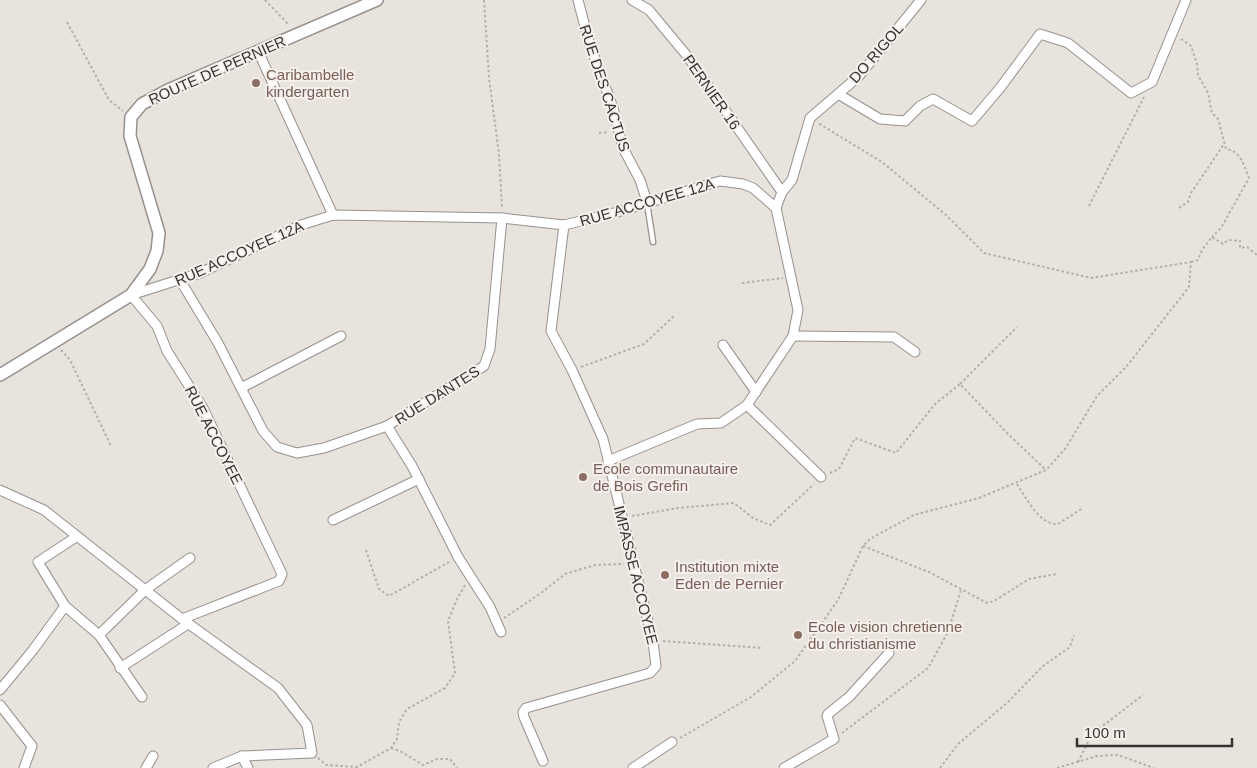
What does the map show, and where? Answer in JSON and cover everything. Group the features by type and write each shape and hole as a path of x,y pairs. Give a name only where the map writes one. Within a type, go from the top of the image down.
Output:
{"street":[{"name":"ROUTE DE PERNIER","path":"131,117 142,104 168,90 377,0"},
{"name":"RUE DES CACTUS","path":"578,0 589,42 613,108 623,148 640,180 647,202"},
{"name":"PERNIER 16","path":"632,0 648,10 688,57 782,192"},
{"name":"DO RIGOL","path":"810,118 859,76 922,0"},
{"path":"838,94 880,119 905,120 920,106 933,99 972,121 1000,88 1040,34 1068,43 1131,93 1152,82 1186,0"},
{"path":"258,51 333,215"},
{"path":"0,375 53,341 131,296 150,269 157,251 159,233 130,136 131,117"},
{"path":"608,461 698,424 720,423 747,405 793,336 798,310 776,208 782,192 792,180 810,118"},
{"name":"RUE ACCOYEE 12A","path":"131,296 180,280 301,224 333,215 502,218 564,226 614,214 647,202 720,181 743,184 753,188 776,208"},
{"name":"RUE DANTES","path":"501,632 490,607 458,557 419,480 387,426 484,366 490,349 502,218"},
{"name":"IMPASSE ACCOYEE","path":"543,761 523,712 526,708 569,694 650,673 656,666 653,641 603,439 572,370 551,331 564,226"},
{"path":"180,280 218,343 263,431 277,447 297,453 324,448 387,426"},
{"name":"RUE ACCOYEE","path":"131,296 156,326 167,352 203,408 282,574 279,581 185,621"},
{"path":"241,388 341,336"},
{"path":"793,336 894,337 914,352"},
{"path":"723,345 756,392"},
{"path":"747,405 821,477"},
{"path":"333,520 419,480"},
{"path":"0,490 44,510 76,538 185,621 278,688 307,726 312,753 242,756 214,768"},
{"path":"76,538 38,562 65,606 99,635 120,668 142,697"},
{"path":"99,635 145,590 190,558"},
{"path":"0,690 33,650 65,606"},
{"path":"120,668 185,621"},
{"path":"784,768 834,740 828,714 849,697 889,653"},
{"path":"0,705 32,746 24,768"},
{"path":"633,768 672,742"},
{"path":"146,768 153,756"},
{"path":"242,756 248,768"}],"lane":[{"path":"647,202 653,242"}],"path":[{"path":"265,0 298,34"},
{"path":"484,0 488,78 499,154 502,218"},
{"path":"67,22 109,100 131,117"},
{"path":"810,118 882,162 946,215 984,253 1091,278 1191,262 1198,260 1202,250 1221,228 1249,178 1243,160 1231,150 1226,149 1218,119 1212,113 1208,93 1198,75 1197,64 1191,46 1179,38 1175,26"},
{"path":"1089,206 1152,82"},
{"path":"1179,208 1188,202 1191,194 1224,144"},
{"path":"1212,237 1223,244 1228,240 1240,241 1240,248 1248,247 1257,255"},
{"path":"672,742 751,697 795,661 838,600 863,546 870,539 914,515 979,498 1046,470 1065,449 1098,396 1126,367 1189,287 1191,262"},
{"path":"742,283 792,277"},
{"path":"572,370 644,344 674,316"},
{"path":"622,518 678,508 734,503 753,518 770,525 821,477 839,469 855,438 896,453 934,404 960,384 1017,327"},
{"path":"53,341 70,360 111,446"},
{"path":"960,384 1046,470"},
{"path":"1016,484 1037,513 1050,523 1058,524 1082,508"},
{"path":"863,546 929,572 988,603 1029,579 1057,574"},
{"path":"366,550 380,589 389,596 458,557"},
{"path":"496,620 541,594 565,574 595,565 634,562"},
{"path":"312,753 326,765 357,767 391,748 397,739 399,722 407,708 445,688 454,673 448,622 457,599 471,577"},
{"path":"834,740 928,668 948,632 961,590"},
{"path":"940,768 958,744 1007,703 1043,666 1070,647 1074,636"},
{"path":"653,641 762,648"},
{"path":"1078,762 1092,734 1143,695"},
{"path":"391,748 402,752 415,762 423,765 437,759 450,759 457,768"},
{"path":"1057,768 1097,756 1118,756 1154,768"}],"place":[{"name":"Caribambelle kindergarten","path":"256,83"},
{"name":"Ecole communautaire de Bois Grefin","path":"583,477"},
{"name":"Institution mixte Eden de Pernier","path":"665,575"},
{"name":"Ecole vision chretienne du christianisme","path":"798,635"}]}
